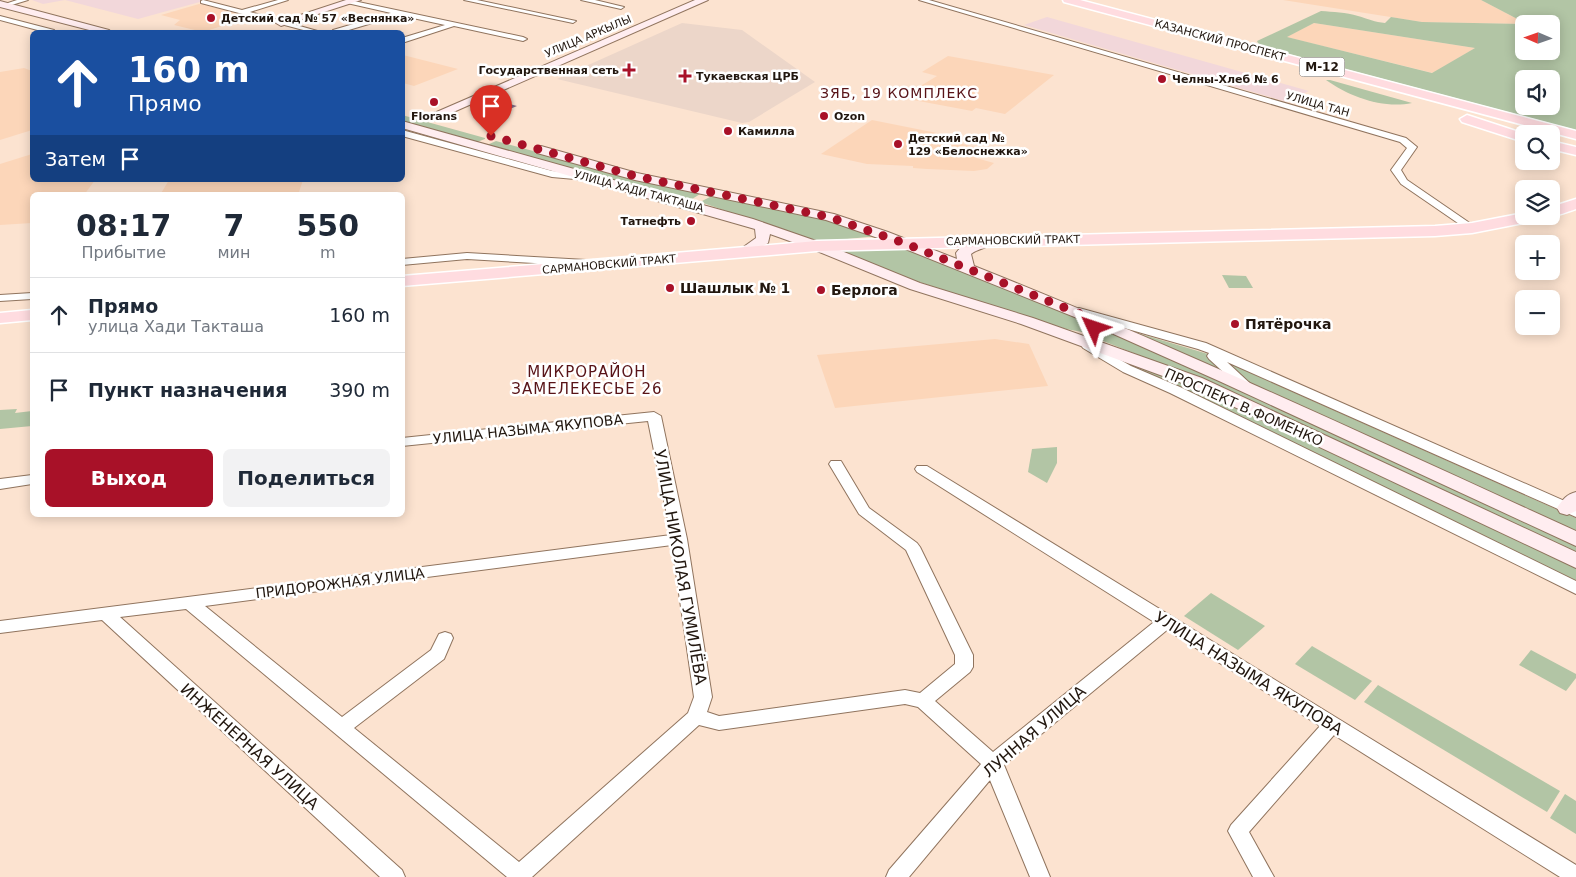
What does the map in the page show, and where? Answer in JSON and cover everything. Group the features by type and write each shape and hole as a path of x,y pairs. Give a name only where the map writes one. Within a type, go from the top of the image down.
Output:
{"main road":[{"path":"281,23 353,1"},
{"name":"КАЗАНСКИЙ ПРОСПЕКТ","path":"1063,1 1406,96 1481,124 1515,131"},
{"name":"КАЗАНСКИЙ ПРОСПЕКТ","path":"1063,1 1526,125"},
{"path":"2,5 88,30"},
{"path":"2,5 98,30"},
{"path":"405,113 464,128"},
{"name":"УЛИЦА ХАДИ ТАКТАША","path":"405,125 439,139 469,143 705,209"},
{"name":"КАЗАНСКИЙ ПРОСПЕКТ","path":"1560,134 1576,141"},
{"path":"469,143 487,142 491,136"},
{"name":"УЛИЦА ХАДИ ТАКТАША","path":"517,144 635,176 829,217 904,243"},
{"path":"1560,147 1576,151"},
{"path":"705,209 696,201 697,198 701,195 723,194"},
{"path":"1560,209 1576,204"},
{"name":"САРМАНОВСКИЙ ТРАКТ","path":"405,281 817,246 1435,231 1472,228 1515,220"},
{"path":"742,253 763,240 763,231 760,226"},
{"name":"УЛИЦА ХАДИ ТАКТАША","path":"760,226 817,246"},
{"path":"967,269 963,254 972,246 989,242"},
{"name":"ПРОСПЕКТ В.ФОМЕНКО","path":"904,243 967,269"},
{"name":"ПРОСПЕКТ В.ФОМЕНКО","path":"817,246 915,286 1070,336 1196,382 1576,561"},
{"path":"0,318 30,315"},
{"path":"1070,336 1087,334 1094,328 1088,317"},
{"name":"ПРОСПЕКТ В.ФОМЕНКО","path":"1088,317 1250,389 1576,539"}],"street":[{"path":"2,5 24,0"},
{"path":"212,0 203,2 309,30"},
{"path":"243,12 285,0"},
{"path":"467,0 573,21"},
{"path":"584,0 621,7"},
{"name":"УЛИЦА АРКЫЛЫ","path":"428,119 703,0"},
{"name":"УЛИЦА ТАН","path":"922,0 1403,140 1412,147 1396,170 1399,176 1404,182 1472,228"},
{"path":"353,1 523,39"},
{"path":"342,30 400,12"},
{"path":"0,18 44,30"},
{"path":"405,40 454,24"},
{"path":"405,133 439,139 552,174 587,177"},
{"name":"УЛИЦА ХАДИ ТАКТАША","path":"705,209 760,226"},
{"path":"405,262 467,256 604,264"},
{"name":"ПРОСПЕКТ В.ФОМЕНКО","path":"967,269 1088,317"},
{"path":"0,298 30,296"},
{"path":"1062,307 1202,346 1573,506"},
{"path":"1070,336 1127,369 1175,390 1576,588"},
{"path":"1202,346 1250,389"},
{"name":"УЛИЦА НАЗЫМА ЯКУПОВА","path":"405,442 654,416"},
{"name":"УЛИЦА НИКОЛАЯ ГУМИЛЁВА","path":"654,416 679,539 703,697 696,717"},
{"path":"836,464 864,511 912,547 964,655 964,667 923,701"},
{"name":"УЛИЦА НАЗЫМА ЯКУПОВА","path":"922,469 1576,876"},
{"path":"0,484 30,480"},
{"name":"ПРИДОРОЖНАЯ УЛИЦА","path":"0,627 679,539"},
{"path":"190,603 520,876 696,717 720,723 905,697 923,701 993,763 1040,877"},
{"name":"ИНЖЕНЕРНАЯ УЛИЦА","path":"106,614 395,877"},
{"name":"ЛУННАЯ УЛИЦА","path":"896,877 993,763 1166,621"},
{"path":"341,728 438,654 445,638"},
{"path":"1264,877 1238,832 1332,725"}],"shaded area":[{"path":"32,0 65,0 43,4"},
{"path":"65,0 207,0 138,19"},
{"path":"1283,0 1481,0 1515,18 1515,24 1422,22"},
{"name":"Детский сад № 57 «Веснянка»","path":"199,4 253,16 209,30 195,30 174,25 180,20 161,15"},
{"path":"1047,17 1309,91 1287,102 1024,25"},
{"name":"Тукаевская ЦРБ","path":"682,23 742,30 815,82 749,122 742,123 557,79"},
{"path":"1314,23 1475,48 1433,73 1286,37"},
{"path":"405,56 458,69 414,86 405,84"},
{"path":"948,56 1054,75 1005,114 976,108 972,111 908,99 907,94 937,76 922,72"},
{"path":"24,68 30,70 30,131 0,140 0,72"},
{"name":"Детский сад № 129 «Белоснежка»","path":"872,120 947,135 942,139 979,148 976,158 994,163 987,169 974,171 927,169 913,168 913,166 867,164 821,154"},
{"path":"30,155 30,182 94,182 86,192 30,192 30,223 0,225 0,164"},
{"path":"168,182 302,182 299,192 162,192"},
{"path":"995,339 1029,344 1048,386 835,408 817,355"}],"green space":[{"path":"1481,0 1576,0 1576,130 1519,115 1560,115 1560,70 1515,70 1515,114 1266,48 1259,45 1257,41 1321,11 1340,12 1385,23 1391,17 1422,22 1515,24 1515,60 1560,60 1560,15 1515,15 1515,18","holes":["1314,23 1475,48 1432,73 1287,37"]},
{"path":"1326,80 1412,103 1378,103 1345,92"},
{"path":"405,116 485,138 477,142 405,122"},
{"path":"496,141 700,194 689,201 487,145"},
{"path":"710,197 725,198 840,223 878,236 816,242 703,203 702,201"},
{"path":"906,247 1087,320 1090,326 1082,332 1066,329 916,281 836,249"},
{"path":"1222,275 1246,276 1253,288 1229,288"},
{"path":"1103,326 1576,544 1576,555 1229,391 1093,337 1101,333"},
{"path":"1124,329 1208,354 1576,518 1576,534"},
{"path":"1112,357 1182,382 1576,567 1576,584"},
{"path":"17,409 15,413 30,411 30,426 0,429 0,410"},
{"path":"1057,447 1057,463 1047,483 1028,472 1032,449"},
{"path":"1211,593 1265,626 1238,650 1184,616"},
{"path":"1312,646 1372,681 1355,700 1295,664"},
{"path":"1531,650 1576,674 1576,678 1566,691 1519,665"},
{"path":"1378,685 1560,791 1547,812 1364,702"},
{"path":"1565,794 1576,801 1576,834 1550,818"}],"building":[{"path":"499,101 517,106 500,113 482,108"}],"place":[{"name":"Детский сад № 57 «Веснянка»","path":"211,18"},
{"name":"Государственная сеть","path":"629,70"},
{"name":"Тукаевская ЦРБ","path":"685,76"},
{"name":"Челны-Хлеб № 6","path":"1162,79"},
{"name":"Florans","path":"434,102"},
{"name":"Ozon","path":"824,116"},
{"name":"Камилла","path":"728,131"},
{"name":"Детский сад № 129 «Белоснежка»","path":"898,144"},
{"name":"Татнефть","path":"691,221"},
{"name":"Шашлык № 1","path":"670,288"},
{"name":"Берлога","path":"821,290"},
{"name":"Пятёрочка","path":"1235,324"}],"district":[{"name":"ЗЯБ, 19 КОМПЛЕКС","path":"899,93"},
{"name":"МИКРОРАЙОН ЗАМЕЛЕКЕСЬЕ 26","path":"587,380"}],"route":[{"path":"491,136 635,176 836,219 904,243 1088,317 1093,323 1094,328"}]}
